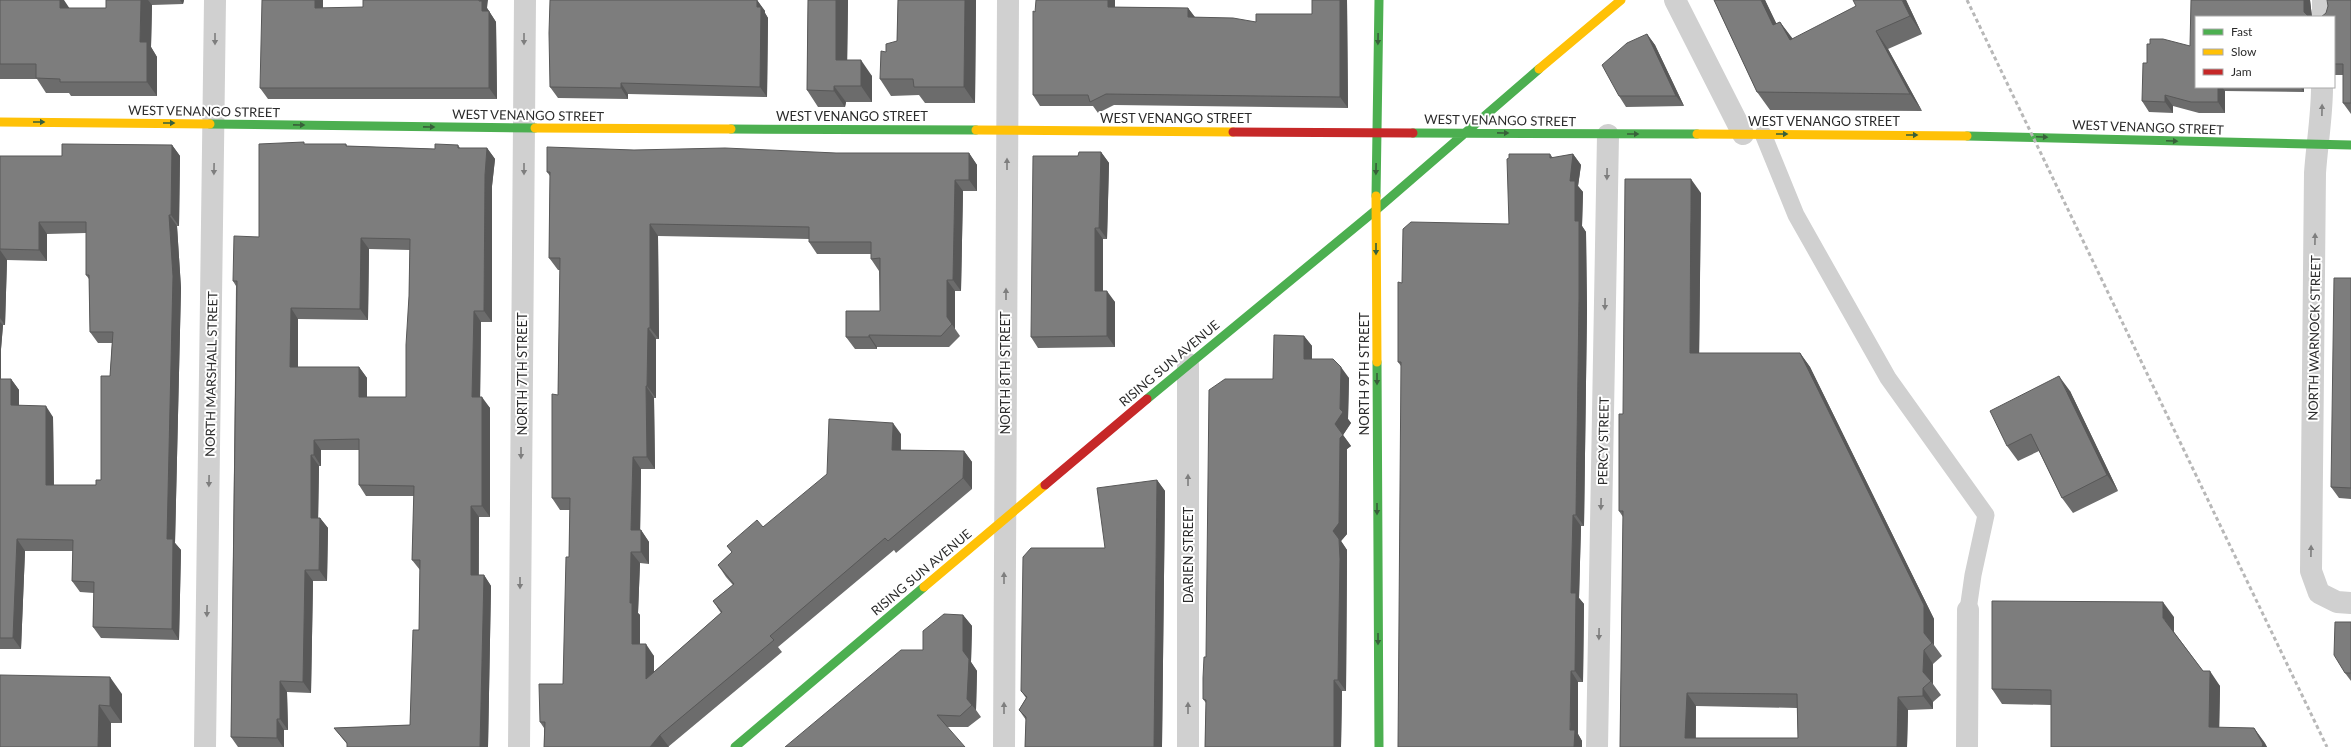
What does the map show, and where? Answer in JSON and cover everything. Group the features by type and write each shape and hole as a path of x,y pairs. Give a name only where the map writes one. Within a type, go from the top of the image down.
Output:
{"street":[{"name":"NORTH MARSHALL STREET","path":"205,747 215,0"},
{"name":"NORTH 7TH STREET","path":"519,747 524,0"},
{"name":"NORTH 8TH STREET","path":"1004,747 1004,519 1008,0"},
{"name":"NORTH 9TH STREET","path":"1379,0 1376,210 1379,747"},
{"name":"RISING SUN AVENUE","path":"735,747 1188,364 1376,210 1464,132 1621,0"},
{"path":"1675,0 1753,134"},
{"path":"2323,0 2323,16"},
{"name":"NORTH WARNOCK STREET","path":"2322,88 2322,120 2317,145 2311,571 2319,593 2337,602 2351,603"},
{"name":"WEST VENANGO STREET","path":"0,122 214,123 524,128 1464,132 1608,135 1753,134 2025,136 2351,145"},
{"name":"PERCY STREET","path":"1597,747 1608,135"},
{"name":"DARIEN STREET","path":"1188,364 1188,747"},
{"path":"1967,747 1968,610"}],"lane":[{"path":"1753,134 1796,215 1888,378 1986,515 1973,576 1968,610"}],"building":[{"path":"0,0 60,0 60,8 106,8 106,0 141,0 140,42 147,42 147,82 60,82 60,79 36,78 36,64 0,64"},
{"path":"262,0 315,0 315,8 363,7 363,0 482,1 482,11 489,11 489,88 260,88"},
{"path":"550,0 757,0 757,7 761,7 760,87 621,83 621,88 550,87"},
{"path":"808,0 836,0 836,60 861,60 861,86 834,86 834,91 807,90"},
{"path":"898,0 965,0 964,87 914,87 913,79 880,79 881,51 886,52 886,44 897,41"},
{"path":"1036,0 1108,0 1108,7 1188,8 1188,17 1233,18 1256,22 1256,14 1312,14 1312,0 1340,0 1340,97 1106,94 1090,102 1088,95 1033,95 1033,11 1035,12"},
{"path":"1714,0 1761,0 1773,25 1780,22 1790,40 1856,6 1853,0 1902,0 1910,16 1876,31 1910,94 1757,92"},
{"path":"2191,0 2304,0 2304,12 2308,16 2195,16 2195,88 2218,88 2218,102 2191,102 2165,95 2165,102 2142,101 2143,63 2147,63 2147,44 2150,44 2150,39 2163,39 2190,46"},
{"path":"2327,0 2351,0 2351,103 2343,103 2343,64 2335,64 2335,16 2322,16 2326,13 2328,6"},
{"path":"1647,34 1676,96 1619,96 1602,65 1627,43"},
{"path":"304,142 304,144 346,144 346,146 435,149 435,144 458,145 458,148 487,148 485,175 484,311 474,311 472,397 482,397 482,506 471,506 471,575 484,575 480,747 347,747 347,743 334,728 410,725 413,630 419,630 420,560 412,560 414,486 359,485 359,439 314,440 314,455 311,455 311,518 320,518 319,570 305,570 303,682 280,681 280,719 277,719 277,738 231,737 237,281 233,281 234,236 259,237 259,144","holes":["361,238 410,239 406,345 406,397 359,397 359,367 290,367 291,308 360,309"]},
{"path":"62,144 172,145 171,215 169,215 173,276 167,539 173,539 172,629 93,627 94,582 72,581 73,540 17,539 13,638 0,638 0,379 11,379 11,405 46,406 46,485 96,485 96,480 101,480 101,376 110,376 113,332 90,332 89,275 86,275 86,222 39,222 39,250 0,249 0,156 62,156"},
{"path":"547,147 634,150 725,148 836,153 969,153 969,180 955,180 953,280 947,280 947,317 952,324 941,336 869,335 869,337 846,337 846,311 880,311 880,258 871,259 871,242 809,242 809,227 650,224 650,328 648,328 646,386 647,457 633,457 631,530 641,530 641,552 631,552 630,603 632,603 632,644 646,644 646,679 722,612 713,601 734,584 718,565 732,552 727,546 757,520 763,527 827,474 829,419 893,423 892,450 964,451 963,478 888,541 885,538 770,636 774,640 660,735 650,747 544,747 545,722 540,722 539,684 563,684 566,557 569,557 570,498 552,498 552,394 558,395 560,258 549,258 550,172 547,172"},
{"path":"1079,152 1101,152 1099,228 1095,228 1095,291 1107,291 1107,336 1031,337 1033,156 1078,156"},
{"path":"1509,154 1550,154 1550,158 1573,154 1570,181 1575,181 1575,221 1579,221 1576,515 1573,515 1571,593 1576,593 1575,671 1571,671 1570,730 1575,730 1574,747 1398,747 1401,362 1398,362 1398,282 1402,283 1403,229 1411,222 1509,224 1507,159 1509,158"},
{"path":"1625,179 1691,179 1690,353 1800,353 1924,605 1924,633 1932,643 1924,650 1923,672 1931,681 1923,688 1923,696 1898,697 1897,747 1620,747 1623,511 1619,511 1619,414 1623,414","holes":["1687,693 1797,694 1798,738 1685,738"]},
{"path":"2334,278 2351,278 2351,488 2331,487"},
{"path":"1274,335 1304,336 1304,359 1333,359 1341,367 1340,409 1343,412 1335,424 1343,435 1340,438 1339,523 1333,531 1339,539 1340,559 1338,680 1334,680 1334,747 1205,747 1206,700 1203,699 1203,678 1204,657 1206,657 1209,390 1225,379 1273,379"},
{"path":"2059,376 2107,475 2062,498 2031,434 2007,446 1990,411"},
{"path":"1157,480 1154,747 1025,747 1026,717 1019,710 1027,697 1021,691 1023,557 1031,548 1105,548 1097,488"},
{"path":"1992,601 2163,602 2163,618 2203,671 2210,671 2209,727 2254,728 2263,744 2262,747 2051,747 2051,690 1992,689"},
{"path":"944,614 963,615 963,651 969,659 967,699 972,705 960,716 937,715 965,747 785,747 901,650 923,650 923,631"},
{"path":"2335,622 2351,622 2351,673 2345,673 2334,655"},
{"path":"0,675 110,677 110,706 99,705 98,747 0,747"}],"railway":[{"path":"1967,0 2327,747"}],"traffic: fast":[{"path":"1376,196 1379,0"},
{"path":"1147,399 1376,210 1539,69"},
{"path":"210,124 535,128"},
{"path":"731,129 976,130"},
{"path":"1413,133 1697,134"},
{"path":"1967,136 2351,145"},
{"path":"1377,362 1379,747"},
{"path":"735,747 924,587"}],"traffic: slow":[{"path":"1539,69 1621,0"},
{"path":"0,122 210,124"},
{"path":"535,128 731,129"},
{"path":"976,130 1233,132"},
{"path":"1697,134 1967,136"},
{"path":"1376,196 1377,362"},
{"path":"924,587 1045,485"}],"traffic: jam":[{"path":"1233,132 1413,133"},
{"path":"1045,485 1147,399"}]}
